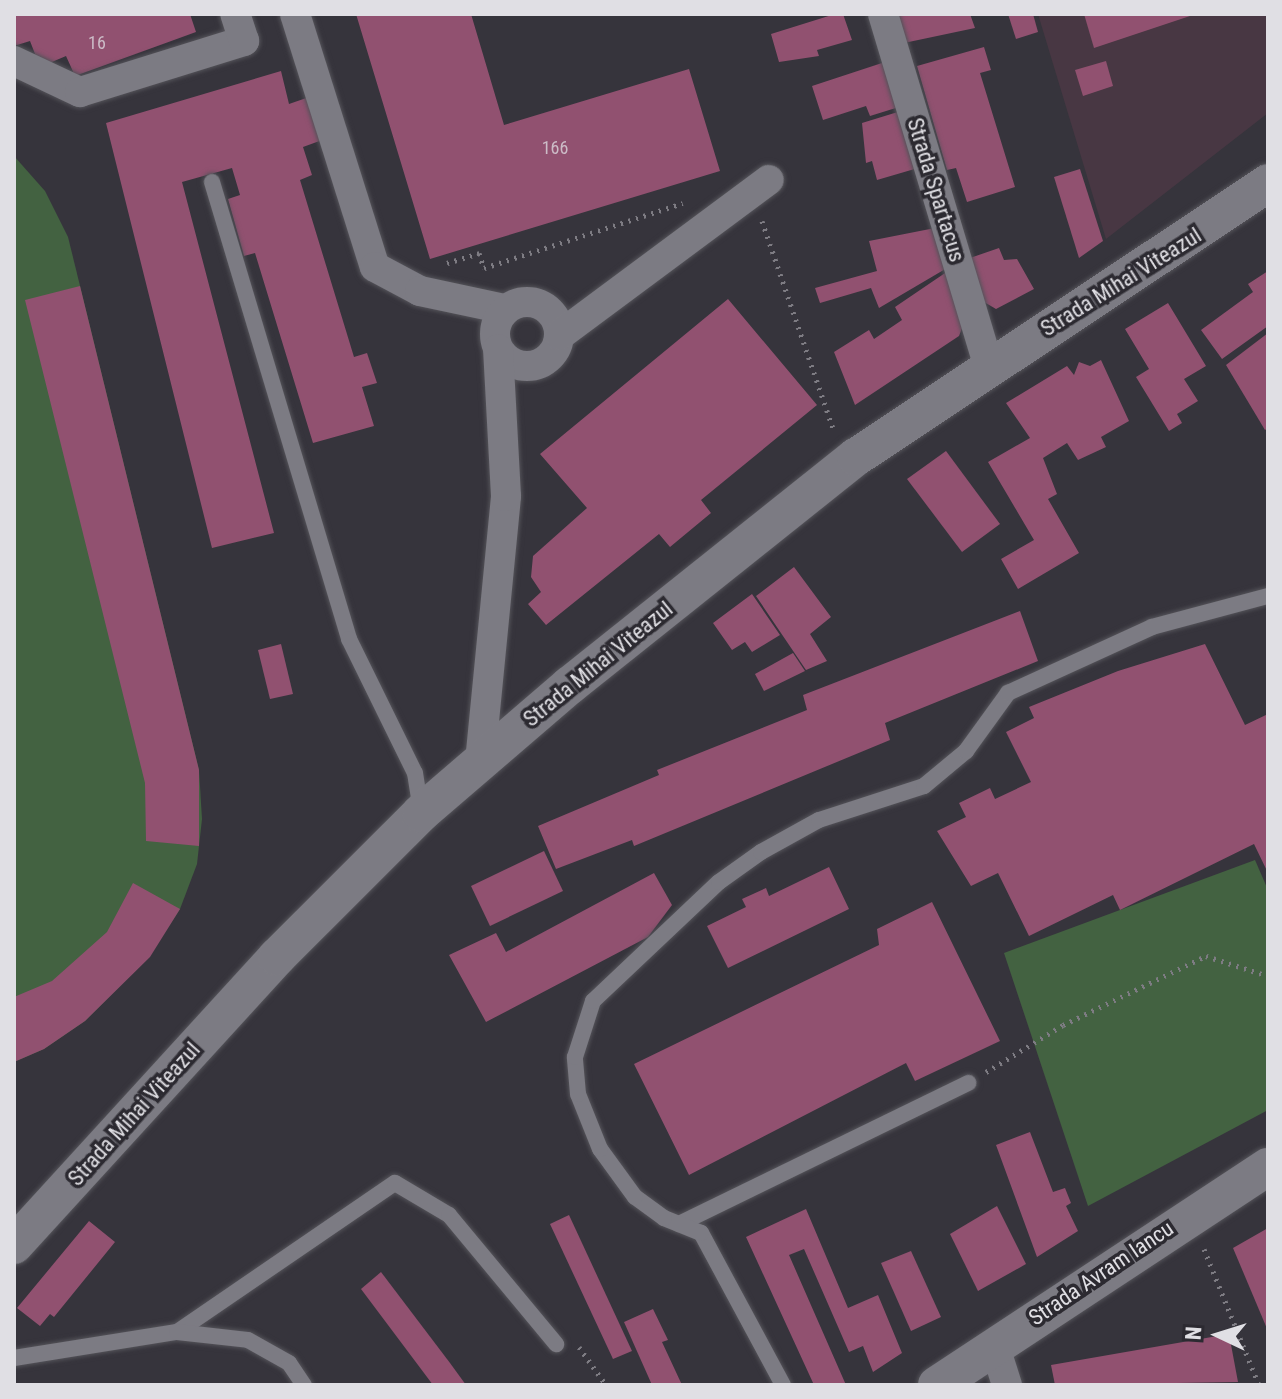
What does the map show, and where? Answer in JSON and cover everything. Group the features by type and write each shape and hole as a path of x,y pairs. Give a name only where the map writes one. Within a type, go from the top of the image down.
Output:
{"street":[{"path":"14,61 80,92 244,41 235,14"},
{"path":"295,14 375,267 420,291 505,309 525,301 546,307 560,335"},
{"name":"Strada Spartacus","path":"883,14 988,365"},
{"path":"498,349 514,364 535,365 552,355 560,335 769,180"},
{"name":"Strada Mihai Viteazul","path":"14,1245 277,957 421,813 480,762 843,467 988,365 1198,234 1268,183"},
{"path":"480,762 506,496 495,328 505,309"},
{"name":"Strada Avram Iancu","path":"937,1385 1190,1214 1268,1167"},
{"path":"994,1344 1007,1385"}],"lane":[{"path":"212,182 349,639 415,773 421,813"},
{"path":"783,1385 701,1233 679,1224 635,1197 600,1149 578,1094 575,1057 593,1001 719,882 761,852 819,820 924,786 966,751 1008,693 1152,627 1268,596"},
{"path":"679,1224 968,1083"},
{"path":"177,1332 395,1183 449,1215 556,1344"},
{"path":"14,1358 177,1332 248,1340 289,1363 304,1385"}],"path":[{"path":"968,1083 1063,1025 1206,956 1268,976"},
{"path":"1190,1214 1259,1385"},
{"path":"572,1336 606,1385"}],"shaded area":[{"path":"1038,14 1268,14 1268,113 1106,239"}],"green space":[{"path":"14,156 45,191 68,237 199,770 202,819 197,864 180,909 149,957 85,1021 44,1049 14,1062"},
{"path":"1255,860 1268,890 1268,1110 1088,1206 1004,953"}],"building":[{"path":"14,14 190,14 196,32 75,76 66,56 40,67 30,41 14,46"},
{"path":"356,14 471,14 504,125 689,69 720,171 430,259"},
{"path":"843,14 852,40 817,50 819,56 779,62 771,34"},
{"path":"896,14 970,14 975,28 904,43"},
{"path":"1008,14 1033,14 1038,32 1016,39"},
{"path":"1084,14 1193,14 1193,15 1094,48"},
{"path":"984,47 991,70 980,73 1015,187 967,202 956,168 947,170 917,66"},
{"path":"1106,61 1113,86 1083,96 1075,70"},
{"path":"885,62 899,107 870,116 866,106 823,120 812,86"},
{"path":"281,71 289,104 312,96 325,139 303,147 312,175 300,180 354,357 367,353 377,383 362,387 374,426 313,443 255,253 244,256 228,199 240,195 232,168 182,182 274,533 212,548 106,123"},
{"path":"901,111 918,168 877,180 872,161 866,163 862,123"},
{"path":"1080,169 1103,241 1079,258 1054,177"},
{"path":"935,228 947,268 879,308 871,288 820,303 815,288 877,271 869,241"},
{"path":"999,248 1004,260 1017,259 1034,289 996,309 984,302 970,258"},
{"path":"948,271 964,323 959,336 855,405 834,352 869,330 874,339 902,320 895,307"},
{"path":"1268,271 1268,326 1222,359 1201,330 1253,292 1248,284"},
{"path":"80,286 199,770 199,846 146,841 145,783 25,300"},
{"path":"728,299 817,405 701,500 711,513 670,547 659,534 546,625 528,604 541,592 531,577 533,556 587,508 540,454"},
{"path":"1168,303 1206,366 1184,379 1198,401 1177,414 1182,423 1169,431 1136,377 1149,369 1125,329"},
{"path":"1268,333 1268,428 1265,430 1226,365"},
{"path":"1101,360 1129,421 1101,437 1106,447 1078,460 1067,443 1043,458 1057,494 1048,499 1079,553 1018,589 1001,559 1034,540 988,462 1030,438 1006,403 1067,366 1074,375 1079,362 1090,366"},
{"path":"946,451 1000,524 962,552 907,479"},
{"path":"794,567 831,617 810,634 827,661 806,670 756,596"},
{"path":"752,594 780,635 752,652 745,642 732,650 713,623"},
{"path":"1020,611 1038,661 885,723 890,740 634,846 632,840 556,869 538,826 659,775 657,770 807,710 803,695"},
{"path":"281,644 293,694 270,699 258,650"},
{"path":"1205,644 1245,725 1268,714 1268,873 1254,844 1120,910 1113,895 1029,936 998,873 971,886 937,831 966,817 959,803 990,788 995,799 1031,782 1006,732 1034,718 1029,707 1118,671"},
{"path":"793,653 805,671 764,691 755,674"},
{"path":"544,851 563,891 490,926 471,886"},
{"path":"829,867 849,909 728,968 707,926 746,907 742,899 766,888 769,896"},
{"path":"654,873 672,905 648,937 486,1022 449,955 496,933 506,952"},
{"path":"133,883 180,909 150,957 85,1021 44,1049 14,1062 14,997 52,981 107,932"},
{"path":"932,902 1000,1041 915,1081 906,1063 689,1175 634,1064 879,945 877,929"},
{"path":"1030,1132 1053,1192 1065,1188 1071,1203 1066,1206 1078,1231 1037,1257 996,1145"},
{"path":"997,1206 1026,1264 978,1291 950,1234"},
{"path":"806,1209 848,1308 878,1295 902,1353 873,1372 863,1346 849,1352 804,1249 789,1255 846,1385 814,1385 746,1237"},
{"path":"569,1215 632,1351 613,1359 550,1224"},
{"path":"89,1221 115,1242 54,1317 50,1314 40,1326 17,1308"},
{"path":"1268,1228 1268,1331 1233,1248"},
{"path":"911,1251 941,1317 911,1331 881,1263"},
{"path":"381,1272 466,1385 433,1385 361,1289"},
{"path":"653,1309 668,1340 662,1342 682,1385 652,1385 624,1322"},
{"path":"1229,1334 1238,1382 1055,1385 1051,1365"}]}
